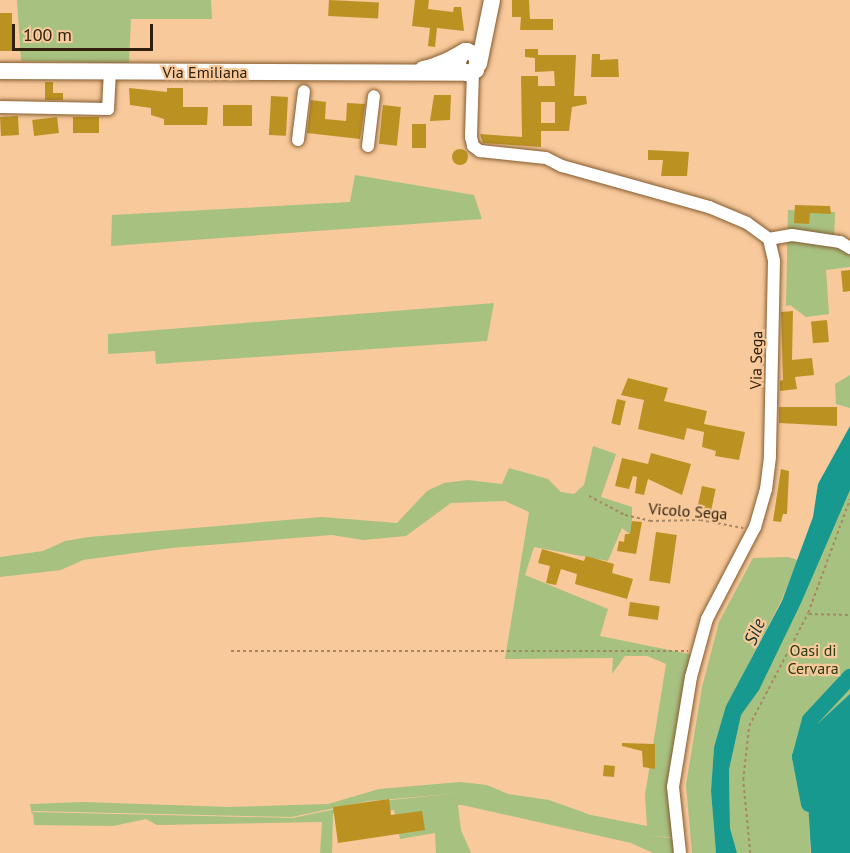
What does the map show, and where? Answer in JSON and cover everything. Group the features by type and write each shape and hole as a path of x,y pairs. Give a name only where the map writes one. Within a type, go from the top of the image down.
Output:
{"main road":[{"path":"490,5 473,70 457,63 490,5"},
{"name":"Via Emiliana","path":"411,72 463,52"},
{"name":"Via Emiliana","path":"0,71 411,72 473,70"}],"street":[{"path":"473,70 471,137 472,146 480,151 546,158 562,166 709,207 747,223 769,239 792,235 850,248"},
{"path":"0,106 108,109 110,72"},
{"path":"298,140 304,91"},
{"path":"368,146 374,96"},
{"name":"Via Sega","path":"680,853 674,787 698,651 707,620 753,531 766,489 770,457 774,261 769,239"}],"path":[{"name":"Vicolo Sega","path":"589,496 625,515 650,521 700,520 753,531"},
{"path":"750,853 743,780 748,726 808,614 850,499"},
{"path":"808,614 850,615"},
{"path":"231,651 698,651"}],"green space":[{"path":"17,0 211,0 212,19 131,19 129,63 21,61"},
{"path":"355,175 474,195 482,219 111,246 112,215 350,202"},
{"path":"788,210 835,212 834,243 850,244 850,267 826,270 829,314 806,317 790,305 786,306"},
{"path":"494,303 487,341 156,364 155,351 108,354 108,334"},
{"path":"850,375 850,408 836,404 835,384"},
{"path":"593,446 616,454 601,497 632,507 632,536 622,528 608,561 534,547 525,575 608,609 600,636 694,655 675,765 675,838 649,835 676,839 678,853 653,853 631,843 462,805 458,805 461,830 471,853 436,853 435,833 400,839 394,810 333,814 332,853 320,853 322,822 157,825 146,819 113,826 34,825 33,812 292,818 370,802 461,793 369,801 291,817 33,811 32,815 30,804 83,802 229,807 328,804 379,789 460,782 487,785 508,794 549,800 591,815 647,826 645,795 666,664 647,656 625,656 612,674 613,658 505,659 529,512 505,501 451,503 406,536 363,540 332,535 171,548 83,560 61,570 0,577 0,557 43,551 65,541 89,537 322,517 397,523 427,491 444,483 468,480 502,484 509,468 548,479 561,492 574,494 584,485"},
{"name":"Oasi di Cervara","path":"850,483 850,705 810,741 803,771 809,800 810,853 737,853 730,828 729,770 741,714 752,700"},
{"path":"788,557 798,560 781,601 727,706 714,747 711,791 716,853 692,853 686,785 702,687 719,622 753,558"}],"water":[{"path":"850,426 850,490 801,603 759,690 741,715 729,770 730,828 737,853 716,853 711,791 714,747 726,706 782,601 813,517 818,484"},
{"path":"850,694 850,853 811,853 805,748 813,728"}],"building":[{"path":"329,0 379,3 378,19 328,16"},
{"path":"415,0 429,0 428,9 453,12 454,7 461,7 464,31 437,28 435,47 428,46 430,28 412,26"},
{"path":"512,0 529,0 530,19 553,19 553,30 520,30 521,17 512,17"},
{"path":"0,13 12,13 12,51 0,51"},
{"path":"525,49 538,49 538,55 576,55 574,96 586,96 587,104 572,107 569,131 541,131 541,147 483,143 480,134 522,137 521,76 538,76 538,86 555,86 554,71 535,72 535,58 525,57","holes":["541,102 555,102 555,123 541,123"]},
{"path":"592,54 600,54 600,60 618,59 619,77 591,77"},
{"path":"45,82 53,82 53,93 63,93 63,100 45,100"},
{"path":"129,88 167,92 167,88 183,88 183,107 208,107 207,125 164,125 164,119 151,115 151,108 130,105"},
{"path":"434,95 451,95 450,120 430,121"},
{"path":"271,96 288,97 286,136 269,135"},
{"path":"311,100 326,102 325,119 346,121 347,103 365,104 360,139 307,133"},
{"path":"223,105 252,105 252,126 223,126"},
{"path":"383,105 401,107 397,146 379,144"},
{"path":"18,116 19,135 1,136 0,117"},
{"path":"57,117 59,133 34,136 32,120"},
{"path":"73,117 99,117 99,133 73,133"},
{"path":"412,124 426,124 426,148 412,148"},
{"path":"457,149 463,149 468,157 466,163 457,165 452,160 452,154"},
{"path":"648,150 689,152 687,176 661,176 663,160 648,160"},
{"path":"795,205 830,206 831,214 810,213 809,224 794,223"},
{"path":"850,270 850,291 843,292 841,271"},
{"path":"793,311 792,360 812,358 814,375 795,377 797,389 780,391 780,381 783,380 781,312"},
{"path":"827,320 829,342 813,343 811,321"},
{"path":"628,378 668,388 664,401 707,411 704,424 745,432 739,460 715,456 716,451 702,447 704,432 687,428 684,440 638,429 644,400 621,395"},
{"path":"617,399 626,401 620,425 611,423"},
{"path":"779,407 837,407 837,426 779,423"},
{"path":"651,453 691,464 682,495 648,479 644,495 635,493 637,477 633,476 629,489 615,486 622,458 648,464"},
{"path":"781,469 789,471 787,514 783,514 781,522 773,521"},
{"path":"702,486 716,489 710,517 696,514"},
{"path":"632,521 642,522 636,554 617,551 619,541 624,542 625,534 630,534"},
{"path":"656,532 677,535 670,583 649,581"},
{"path":"542,549 584,561 586,556 614,564 612,573 633,579 627,599 575,584 577,574 561,569 556,585 546,583 550,566 538,563"},
{"path":"630,602 660,606 658,620 628,616"},
{"path":"622,743 655,744 655,769 643,767 642,751 622,746"},
{"path":"604,765 615,766 614,777 603,776"},
{"path":"389,799 391,815 422,811 425,830 338,843 333,807"}],"waterway":[{"path":"809,804 800,757 810,720 850,677"}],"water label":[{"name":"Sile","path":"755,632"}]}
